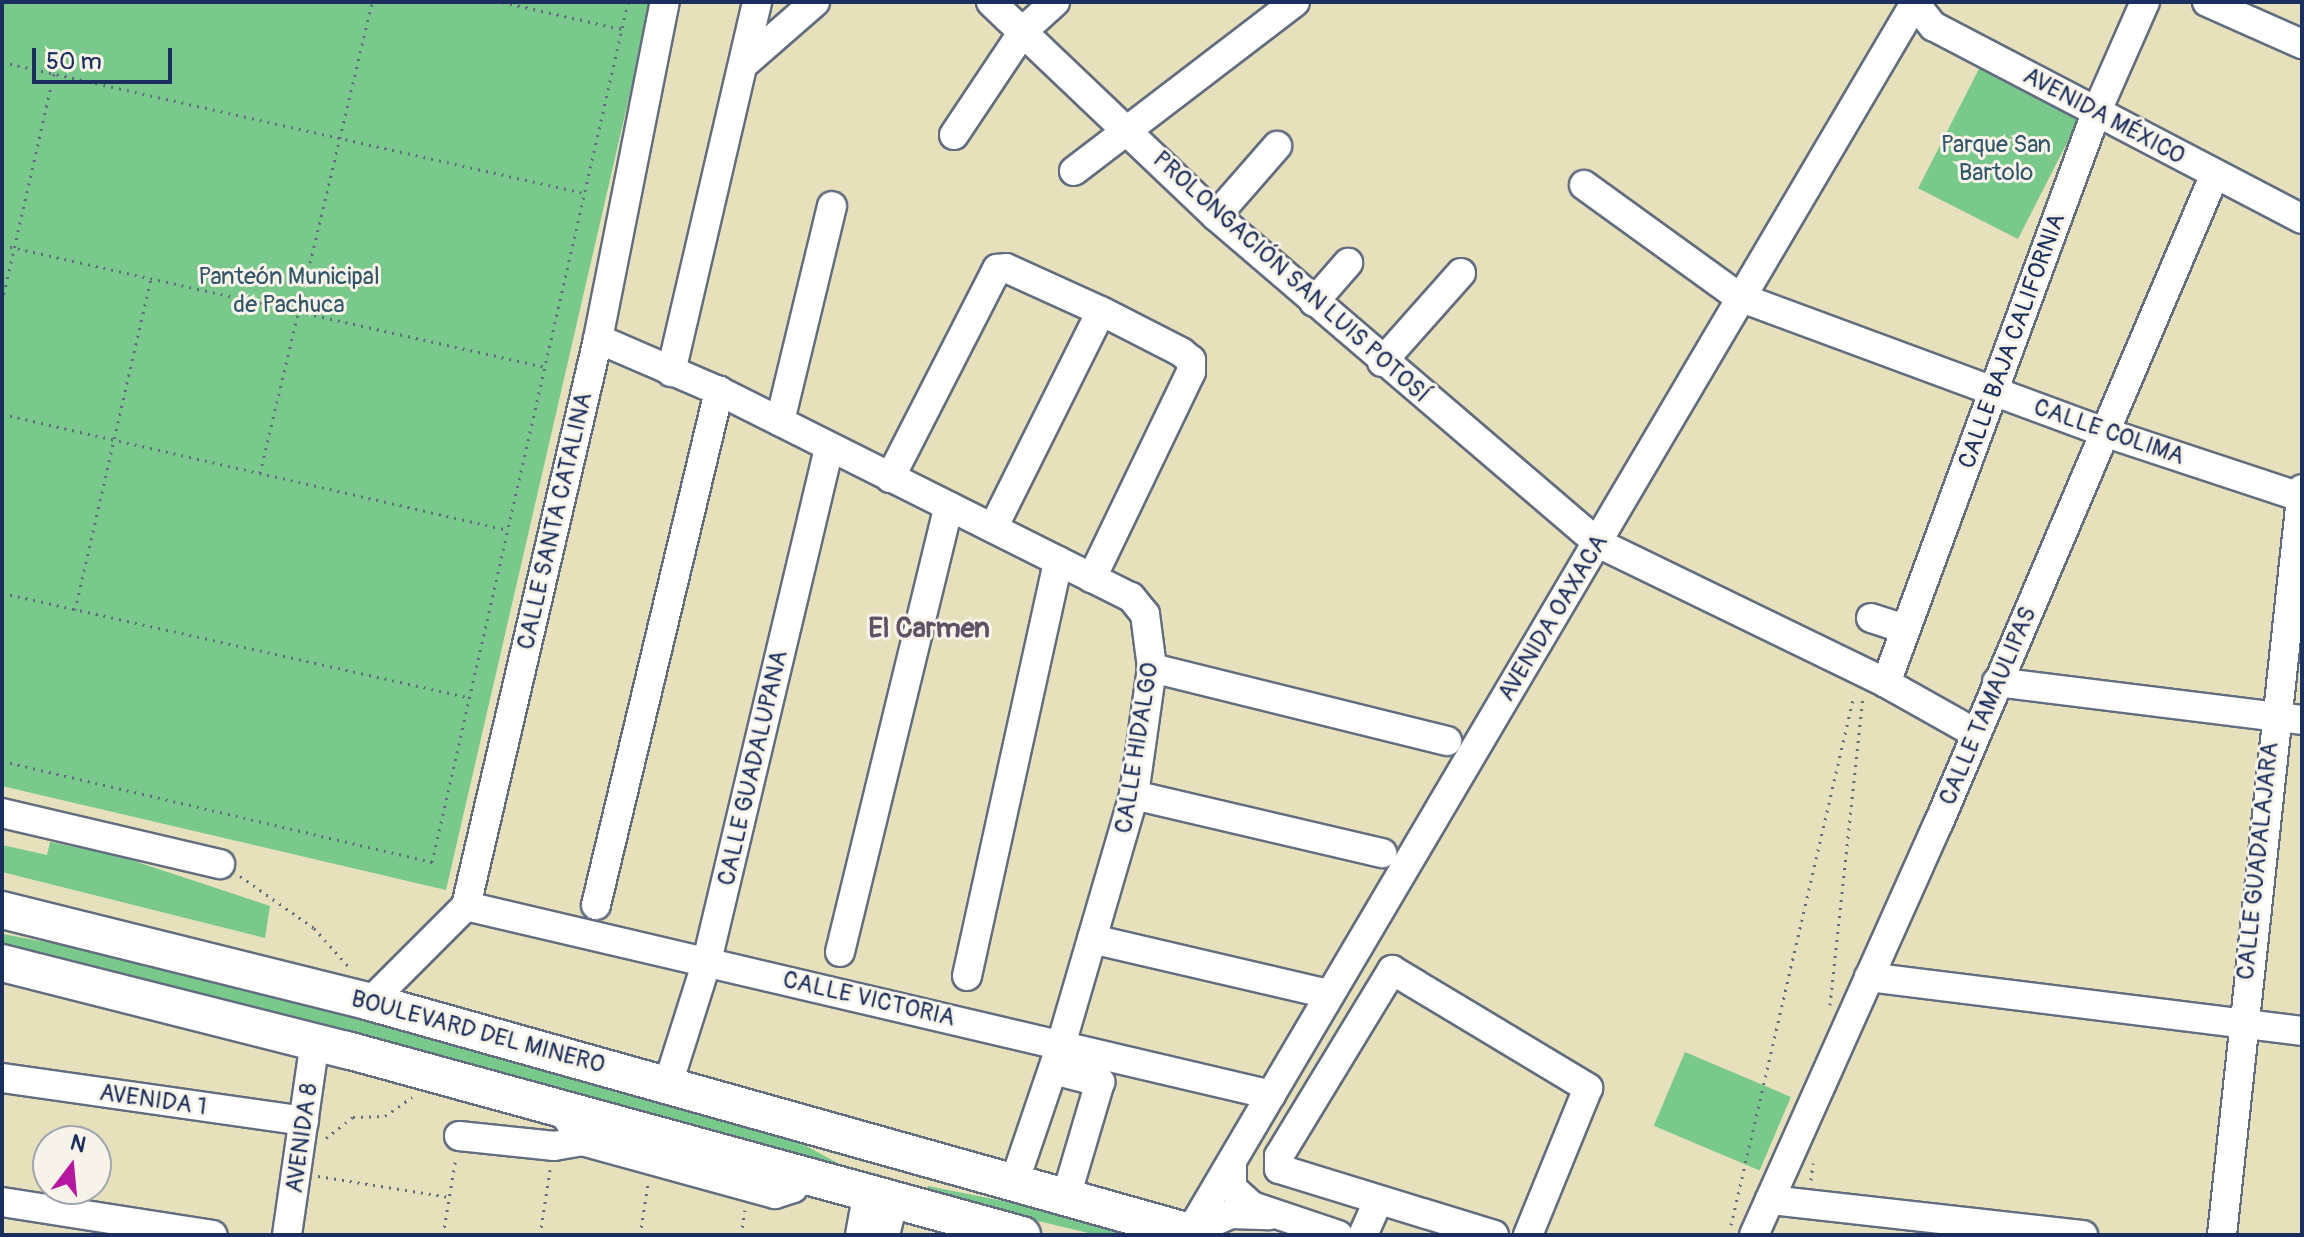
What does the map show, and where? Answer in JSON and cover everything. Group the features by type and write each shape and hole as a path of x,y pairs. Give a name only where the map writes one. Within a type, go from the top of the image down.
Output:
{"main road":[{"name":"BOULEVARD DEL MINERO","path":"2,910 370,1002 668,1084 1013,1186 1195,1234"},
{"path":"2,963 315,1041 802,1173 882,1190 1022,1235"},
{"path":"827,1132 882,1190"},
{"path":"882,1190 951,1168"}],"street":[{"name":"CALLE SANTA CATALINA","path":"466,906 598,339 665,2"},
{"path":"671,372 757,2"},
{"path":"744,64 815,2"},
{"name":"PROLONGACIÓN SAN LUIS POTOSÍ","path":"991,2 1024,30 1216,216 1382,362 1598,543 1875,690 1975,733"},
{"path":"954,135 1024,30 1055,2"},
{"path":"1074,171 1295,2"},
{"name":"AVENIDA MÉXICO","path":"1914,2 1933,26 2302,219"},
{"name":"AVENIDA OAXACA","path":"1195,1234 1328,994 1598,543 1914,2"},
{"name":"CALLE BAJA CALIFORNIA","path":"1875,690 1905,629 2096,113 2145,2"},
{"path":"2207,2 2302,44"},
{"path":"1216,216 1277,146"},
{"name":"CALLE TAMAULIPAS","path":"1754,1235 2107,433 2215,174"},
{"name":"CALLE COLIMA","path":"1584,185 1739,297 2107,433 2300,515"},
{"path":"780,421 832,206"},
{"path":"1314,302 1348,263"},
{"path":"890,478 997,269 1006,268 1101,311 1191,360 1191,372 1092,578"},
{"path":"1382,362 1461,273"},
{"path":"993,528 1101,311"},
{"name":"CALLE HIDALGO","path":"598,339 719,391 1131,597 1145,614 1152,668 1134,795 1057,1058 1013,1186"},
{"path":"596,905 719,391"},
{"name":"CALLE GUADALUPANA","path":"668,1084 707,961 829,448"},
{"name":"CALLE GUADALAJARA","path":"2222,1235 2241,1024 2302,489"},
{"path":"840,952 949,506"},
{"path":"967,976 1058,561"},
{"path":"1871,618 1905,629"},
{"path":"1152,668 1447,741"},
{"path":"1997,682 2302,720"},
{"path":"1134,795 1382,853"},
{"path":"2,813 220,864"},
{"path":"370,1002 466,906"},
{"name":"CALLE VICTORIA","path":"466,906 707,961 1057,1058 1271,1095"},
{"path":"1092,939 1328,994"},
{"path":"1494,1235 1420,1225 1378,1201 1284,1173 1277,1163 1392,970 1398,969 1588,1088 1528,1235"},
{"path":"1869,977 2302,1031"},
{"path":"1271,1095 1353,1035"},
{"name":"AVENIDA 8","path":"287,1235 315,1041"},
{"path":"1057,1058 1100,1082 1065,1200"},
{"path":"1271,1215 1232,1188 1238,1152 1333,1067"},
{"name":"AVENIDA 1","path":"2,1078 304,1121"},
{"path":"560,1107 582,1141"},
{"path":"459,1136 554,1146 582,1141 775,1194 793,1188 802,1173"},
{"path":"860,1235 882,1190"},
{"path":"882,1190 885,1235"},
{"path":"1770,1200 2083,1235"},
{"path":"1363,1235 1378,1201"},
{"path":"2,1202 212,1235"},
{"path":"1195,1234 1231,1214 1271,1215 1338,1235"}],"path":[{"path":"260,473 372,2"},
{"path":"502,2 622,29"},
{"path":"2,761 432,862 628,2"},
{"path":"2,62 585,194"},
{"path":"2,302 54,74"},
{"path":"2,245 545,367"},
{"path":"75,610 151,279"},
{"path":"2,414 508,530"},
{"path":"2,593 470,698"},
{"path":"1729,1235 1857,680"},
{"path":"1829,1013 1875,690"},
{"path":"220,864 314,928 345,959 370,1002"},
{"path":"323,1145 353,1117 385,1116 417,1095"},
{"path":"443,1235 459,1136"},
{"path":"540,1235 554,1146"},
{"path":"1810,1188 1814,1156"},
{"path":"640,1235 652,1160"},
{"path":"315,1175 449,1197"}],"green space":[{"name":"Panteón Municipal de Pachuca","path":"2,2 651,2 446,890 2,786"},
{"name":"Parque San Bartolo","path":"1984,59 2084,110 2018,239 1918,188"},
{"path":"50,842 116,855 270,906 265,938 2,872 2,845 47,855"},
{"path":"2,934 151,961 689,1105 806,1146 845,1167 844,1171 2,947"},
{"path":"1685,1052 1791,1097 1760,1171 1654,1126"},
{"path":"928,1186 1097,1220 1151,1235 1097,1235 925,1194"}],"district":[{"name":"El Carmen","path":"929,629"}]}
